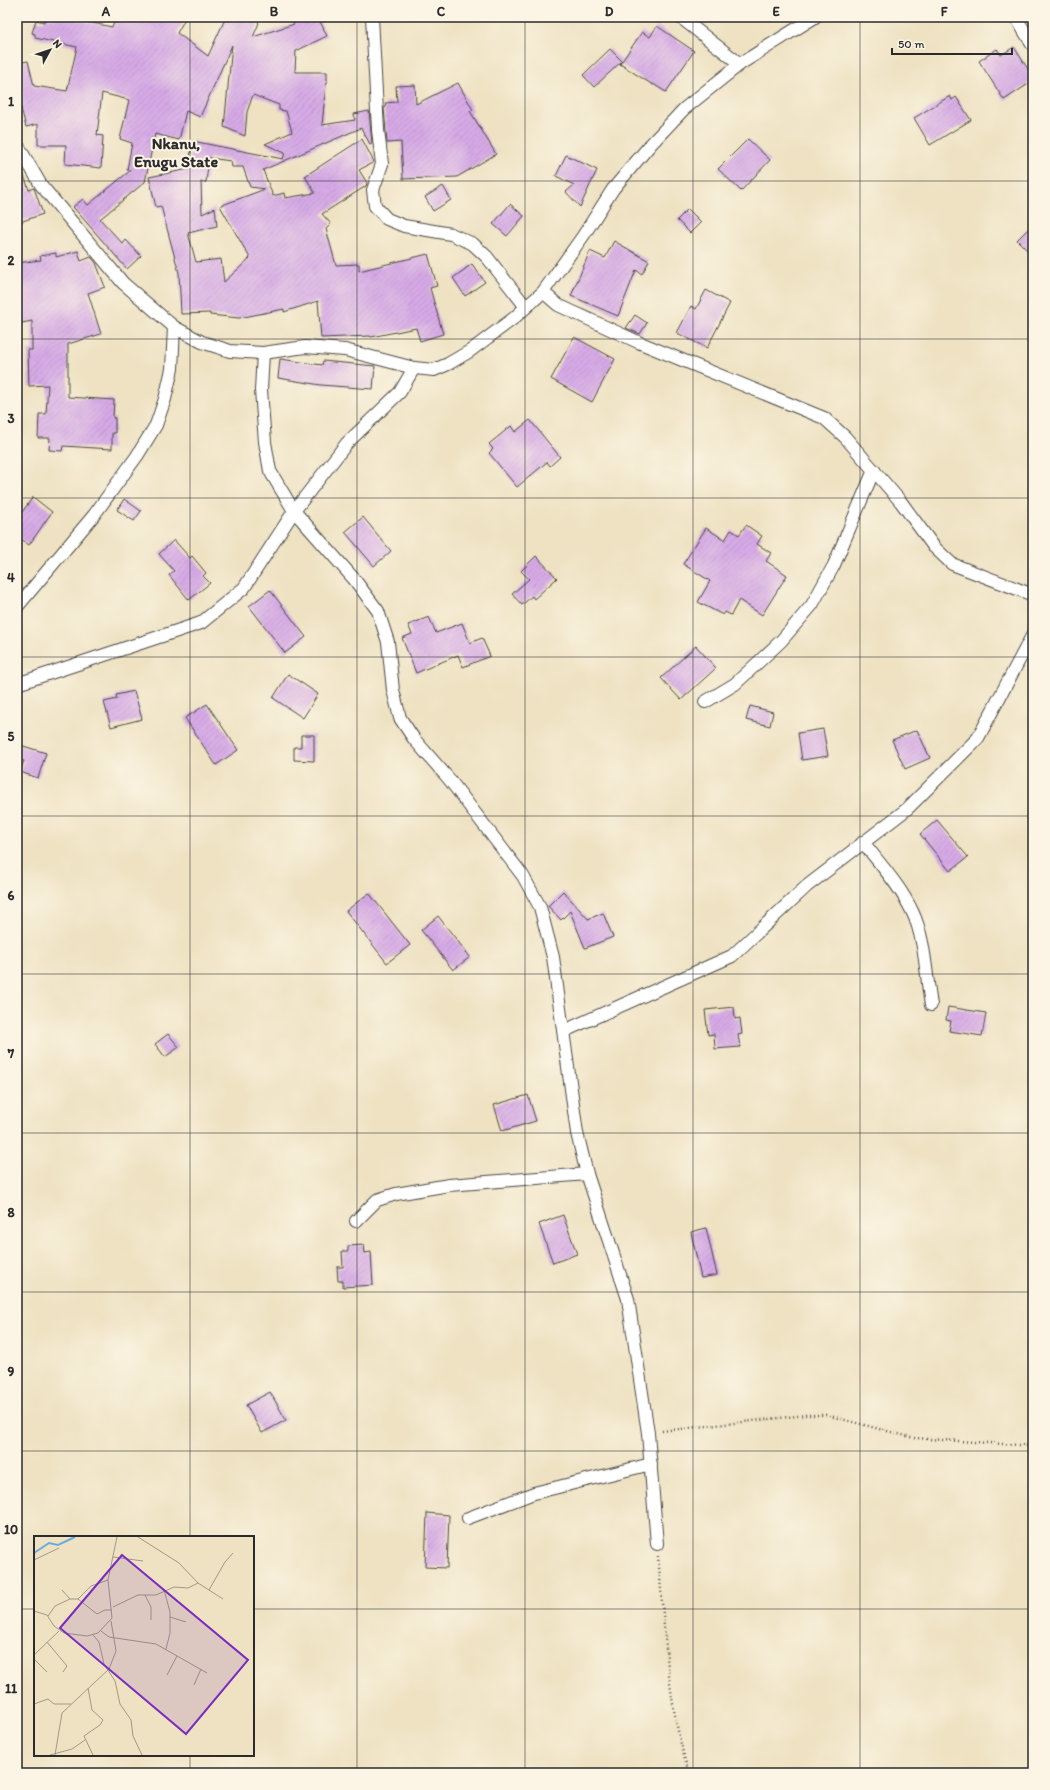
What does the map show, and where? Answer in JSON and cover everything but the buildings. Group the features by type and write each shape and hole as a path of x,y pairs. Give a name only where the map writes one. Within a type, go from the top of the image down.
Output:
{"street":[{"path":"372,17 378,130 382,164 373,190 375,206 387,219 404,226 451,234 473,244 487,257 526,307"},
{"path":"680,17 740,64"},
{"path":"17,144 41,185 123,283 174,328 202,342 230,351 263,353 305,347 345,350 414,368 434,370 470,352 543,292 583,236 612,189 684,109 740,64 815,17"},
{"path":"1016,17 1033,46"},
{"path":"543,292 558,305 638,342 824,418 845,437 874,470 901,502 934,547 952,564 1033,595"},
{"path":"17,607 94,515 137,456 156,425 165,399 172,368 174,328"},
{"path":"263,353 261,390 265,442 270,471 294,511 354,579 378,610 388,642 393,690 400,718 414,739 449,779 518,870 540,907 553,957 577,1133 587,1174 628,1299 648,1433 657,1544"},
{"path":"17,684 201,623 244,588 294,511 346,443 400,392 414,368"},
{"path":"705,702 735,684 781,641 812,605 834,565 874,470"},
{"path":"564,1031 732,956 806,886 907,809 978,738 1033,634"},
{"path":"864,842 897,887 912,911 919,931 931,1005"},
{"path":"356,1221 377,1200 396,1194 449,1185 587,1174"},
{"path":"468,1518 534,1493 651,1464"}],"path":[{"path":"648,1433 806,1415 826,1415 914,1438 1033,1446"},
{"path":"657,1544 672,1690 689,1773"}],"district":[{"name":"Nkanu, Enugu State","path":"176,152"}]}
